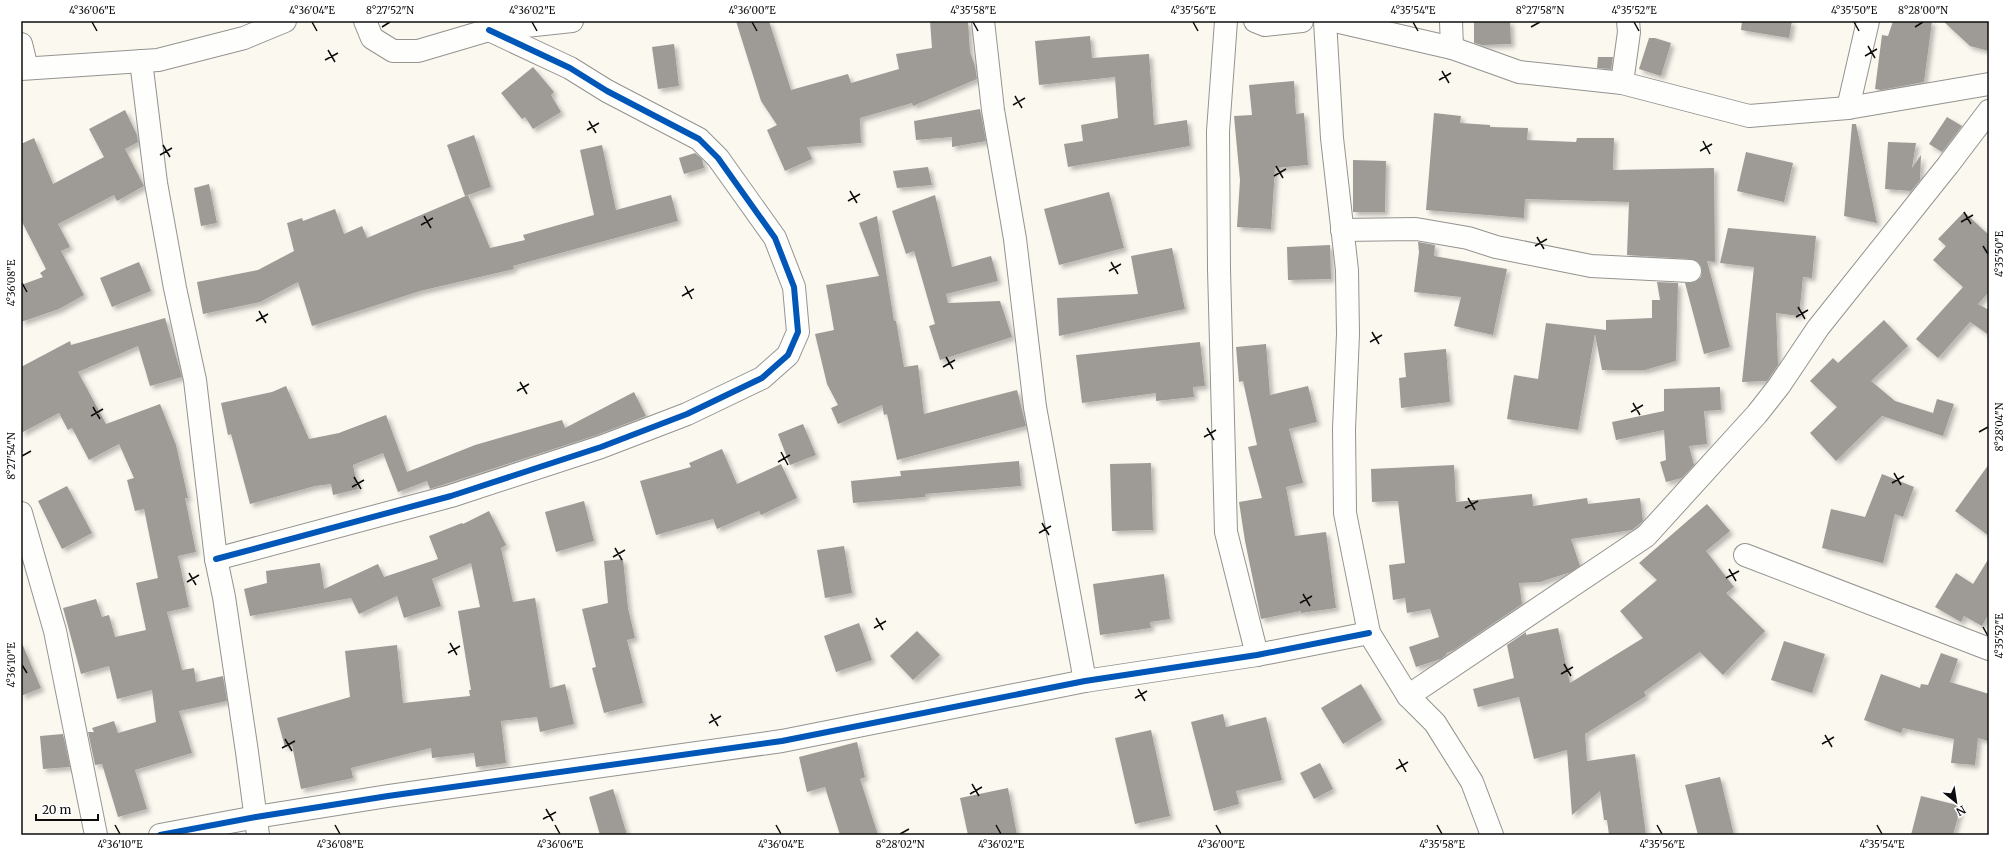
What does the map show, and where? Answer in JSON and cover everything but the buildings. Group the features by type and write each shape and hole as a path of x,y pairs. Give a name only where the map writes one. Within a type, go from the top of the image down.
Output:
{"street":[{"path":"21,44 24,68 158,60 244,38 285,21"},
{"path":"365,21 372,38 393,51 418,51 489,30 572,21"},
{"path":"983,21 992,110 1016,239 1035,407 1085,681"},
{"path":"1226,21 1218,146 1219,269 1226,532 1257,655"},
{"path":"1255,21 1265,25 1302,21"},
{"path":"1325,21 1332,138 1347,270 1348,334 1344,429 1345,513 1369,633 1408,696 1435,723 1472,782 1492,835"},
{"path":"1335,21 1452,48 1519,72 1622,83 1749,116 1848,108 1989,84"},
{"path":"1452,21 1452,48"},
{"path":"1622,83 1629,32 1628,21"},
{"path":"1848,108 1868,21"},
{"path":"216,559 451,496 601,447 687,414 762,378 788,355 798,332 794,287 775,238 718,158 699,139 607,91 570,68 489,30"},
{"path":"142,61 156,183 175,288 195,380 216,559 225,604 257,826"},
{"path":"1408,696 1646,536 1757,414 1779,386 1818,328 1948,165 1989,111"},
{"path":"1342,230 1416,229 1468,238 1496,247 1591,266 1690,271"},
{"path":"21,512 55,631 96,835"},
{"path":"1745,555 1989,649"},
{"path":"160,835 257,826 782,742 1085,681 1257,655 1369,633"}],"cycle path":[{"path":"216,559 451,496 601,447 687,414 762,378 788,355 798,332 794,287 775,238 718,158 699,139 607,91 570,68 489,30"},
{"path":"160,835 256,817 388,796 782,741 1085,681 1257,655 1369,633"}]}
